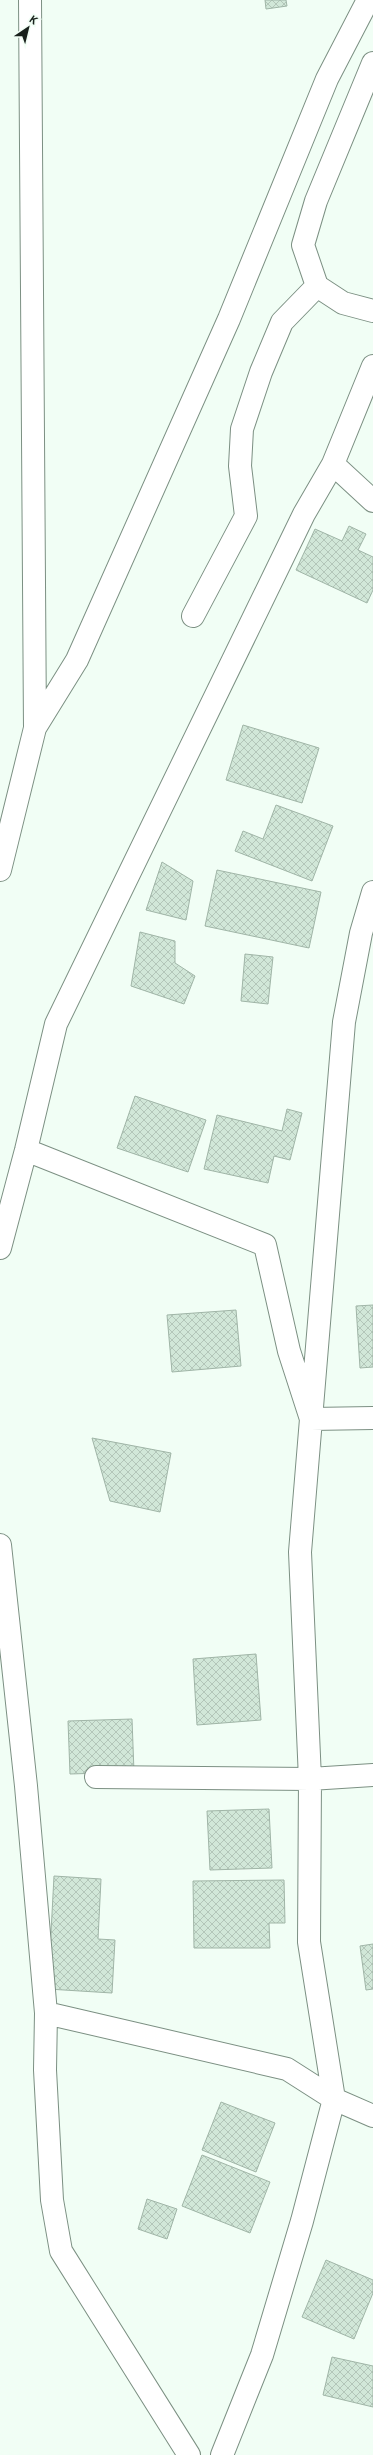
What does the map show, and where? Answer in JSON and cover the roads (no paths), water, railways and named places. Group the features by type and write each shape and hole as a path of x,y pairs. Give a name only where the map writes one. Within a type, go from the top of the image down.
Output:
{"street":[{"path":"0,870 35,728 30,0"},
{"path":"35,728 80,653 229,319 327,80 368,0"},
{"path":"373,63 316,201 303,245 317,286 343,303 373,311"},
{"path":"193,616 246,516 240,466 242,429 261,372 282,322 317,286"},
{"path":"0,1248 26,1150 56,1024 304,514 333,464 373,366"},
{"path":"333,464 373,501"},
{"path":"222,2455 262,2355 302,2222 334,2099 309,1942 310,1779 300,1552 344,1022 361,933 373,892"},
{"path":"26,1150 265,1245 289,1351 311,1419"},
{"path":"311,1419 373,1418"},
{"path":"0,1545 24,1771 46,2013 45,2070 52,2200 61,2251 188,2455"},
{"path":"96,1777 310,1779 373,1775"},
{"path":"46,2013 287,2069 334,2099 373,2116"}]}
